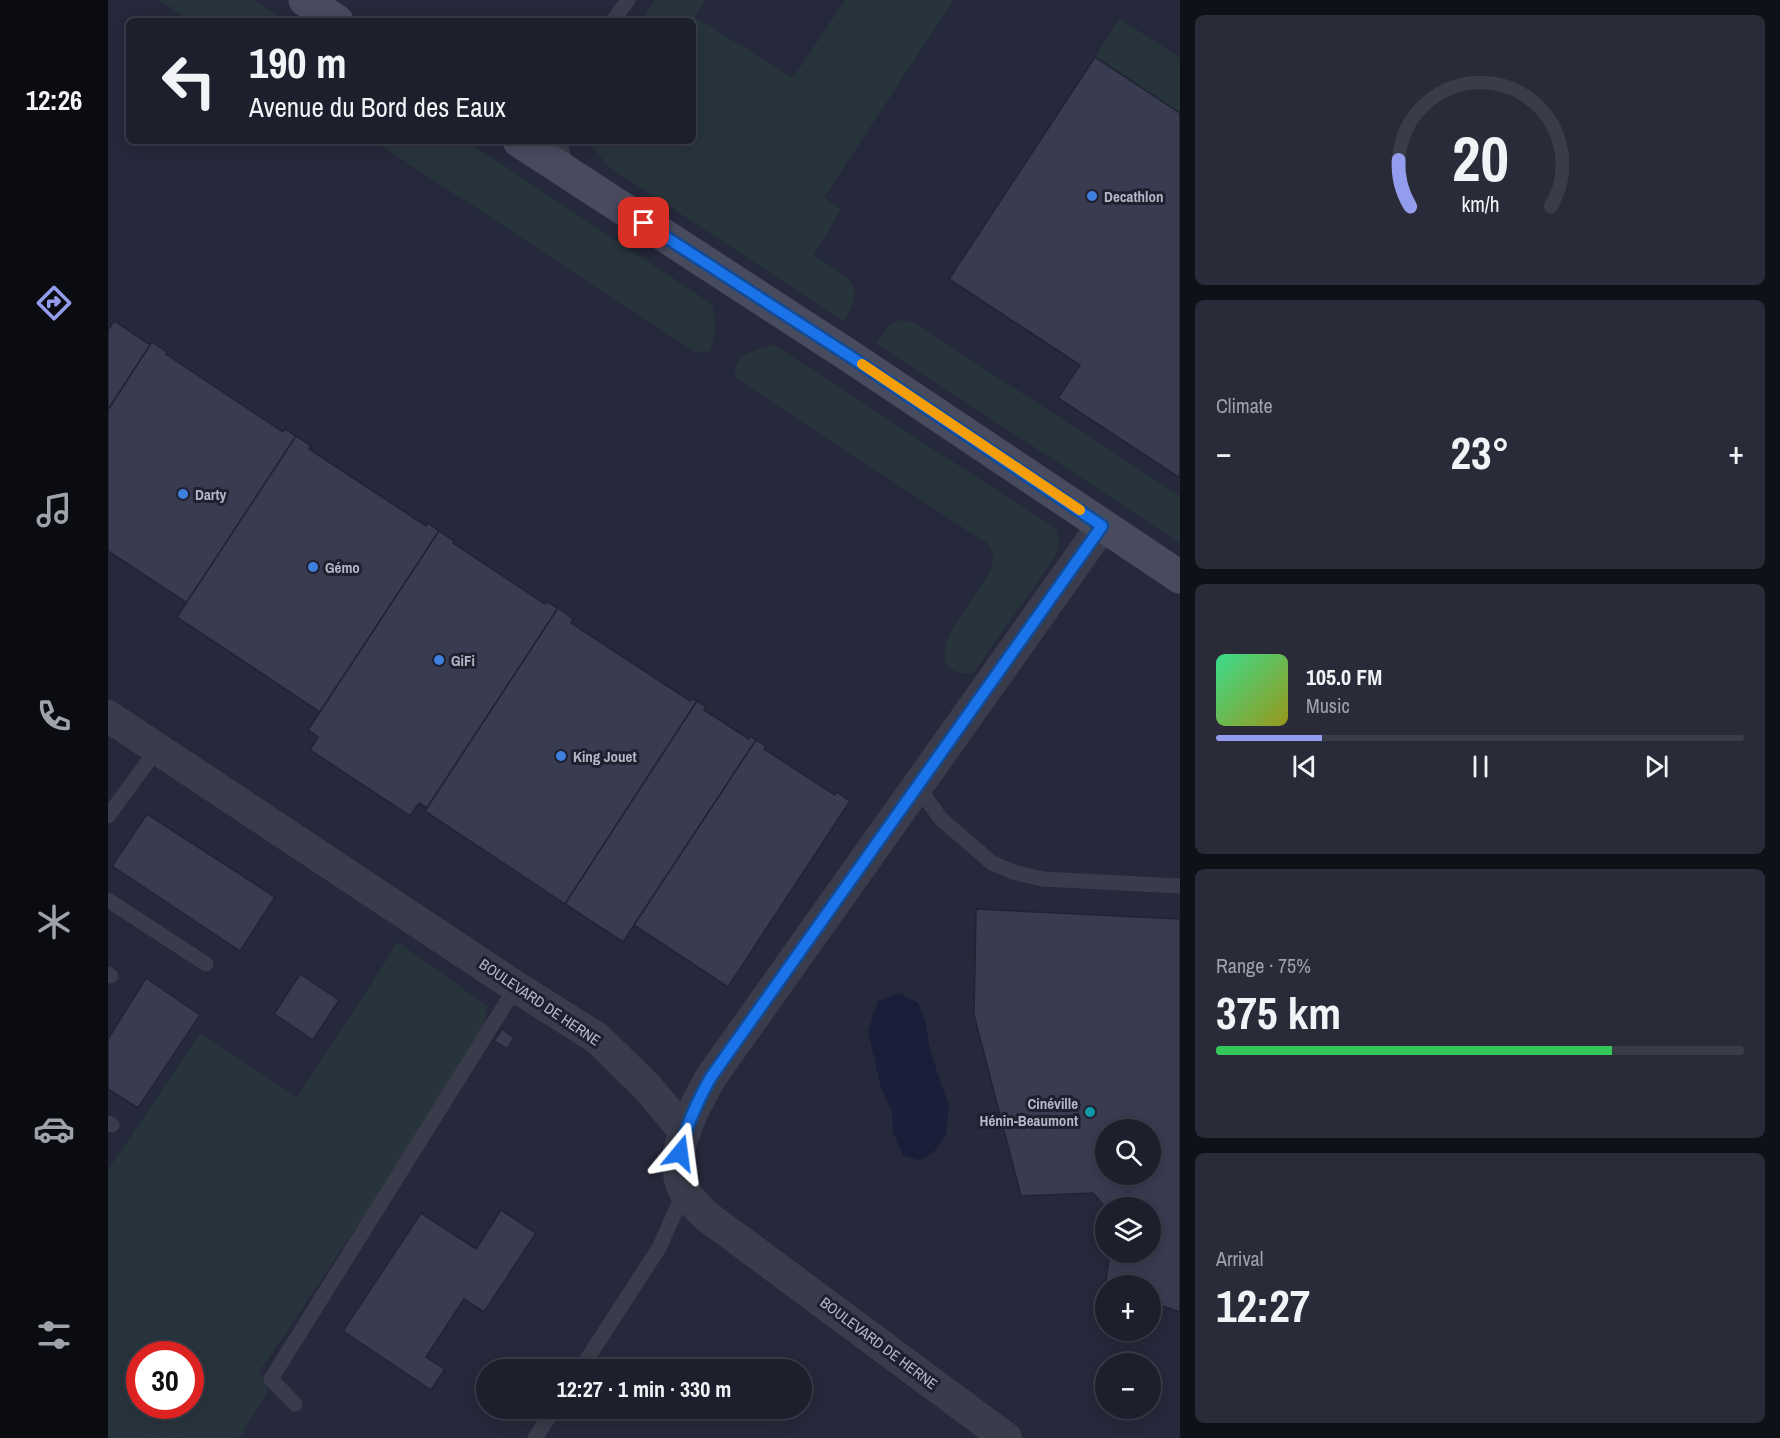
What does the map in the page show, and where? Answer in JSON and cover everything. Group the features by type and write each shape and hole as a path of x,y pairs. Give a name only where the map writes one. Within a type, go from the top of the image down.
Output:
{"street":[{"path":"305,0 332,18"},
{"path":"524,144 848,355 1180,577"},
{"path":"684,1192 679,1176 680,1153 696,1104 711,1077 1102,526"},
{"name":"BOULEVARD DE HERNE","path":"108,716 516,987 597,1038 648,1088 685,1132"},
{"name":"BOULEVARD DE HERNE","path":"684,1192 705,1215 1006,1438"}],"lane":[{"path":"615,18 628,0"},
{"path":"561,144 567,173"},
{"path":"108,816 158,748"},
{"path":"918,787 941,819 992,863 1013,872 1043,879 1180,886"},
{"path":"108,900 206,964"},
{"path":"295,1404 271,1379 516,987"},
{"path":"587,1359 659,1248 684,1192"},
{"path":"535,1438 548,1419"}],"shaded area":[{"path":"159,0 254,0 281,18 186,18"},
{"path":"655,0 703,0 695,17 793,78 845,0 954,0 824,197 841,209 814,255 843,275 854,289 851,308 843,321 608,166 590,144 696,144 696,18 643,18"},
{"path":"1120,19 1180,58 1180,113 1095,57"},
{"path":"379,144 472,144 712,304 714,333 712,345 709,351 697,353"},
{"path":"900,320 916,324 1180,496 1180,543 876,343 892,323"},
{"path":"774,345 1056,529 1058,543 1055,557 973,673 963,673 950,668 946,663 945,649 950,633 992,568 993,554 988,544 736,378 737,364 746,354"},
{"path":"398,942 487,1006 482,1041 259,1372 269,1389 239,1438 108,1438 108,1170 200,1033 297,1098"}],"water":[{"path":"899,993 918,1003 926,1024 929,1045 938,1075 949,1105 946,1135 933,1153 919,1160 903,1156 893,1132 892,1111 881,1088 868,1031 878,1001"}],"building":[{"name":"Decathlon","path":"1095,57 1180,113 1180,478 1058,398 1080,365 949,279"},
{"path":"114,321 150,345 108,410 108,330"},
{"name":"Darty","path":"152,342 167,352 166,354 283,432 285,429 296,436 187,603 108,551 108,410"},
{"name":"Gémo","path":"296,436 311,446 309,449 426,526 428,523 439,531 320,712 177,617"},
{"name":"GiFi","path":"439,531 454,541 453,543 545,604 547,602 558,608 427,808 419,803 410,816 310,750 318,737 308,730"},
{"name":"King Jouet","path":"558,608 573,619 571,623 690,701 692,698 697,701 565,904 425,811"},
{"path":"697,701 706,707 704,710 749,739 750,736 756,740 623,942 565,904"},
{"path":"756,740 766,746 764,749 835,795 837,792 850,801 728,987 634,925"},
{"path":"147,814 275,897 240,951 112,866"},
{"name":"Cinéville Hénin-Beaumont","path":"976,909 1180,919 1180,1312 1161,1306 1161,1275 1107,1275 1108,1263 1161,1263 1161,1197 1096,1197 1093,1193 1021,1196 974,1015"},
{"path":"300,974 339,1000 313,1040 274,1014"},
{"path":"146,978 200,1015 138,1108 108,1089 108,1039"},
{"path":"502,1029 514,1038 507,1049 494,1041"},
{"path":"501,1210 536,1233 484,1312 464,1299 426,1357 445,1369 431,1390 343,1331 421,1213 476,1249"}],"slow traffic":[{"path":"862,364 1080,510"}],"place":[{"name":"Decathlon","path":"1092,196"},
{"name":"Darty","path":"183,494"},
{"name":"Gémo","path":"313,567"},
{"name":"GiFi","path":"439,660"},
{"name":"King Jouet","path":"561,756"},
{"name":"Cinéville Hénin-Beaumont","path":"1090,1112"}],"route":[{"path":"644,223 848,355 1102,526 711,1077 696,1104 680,1153"}]}
